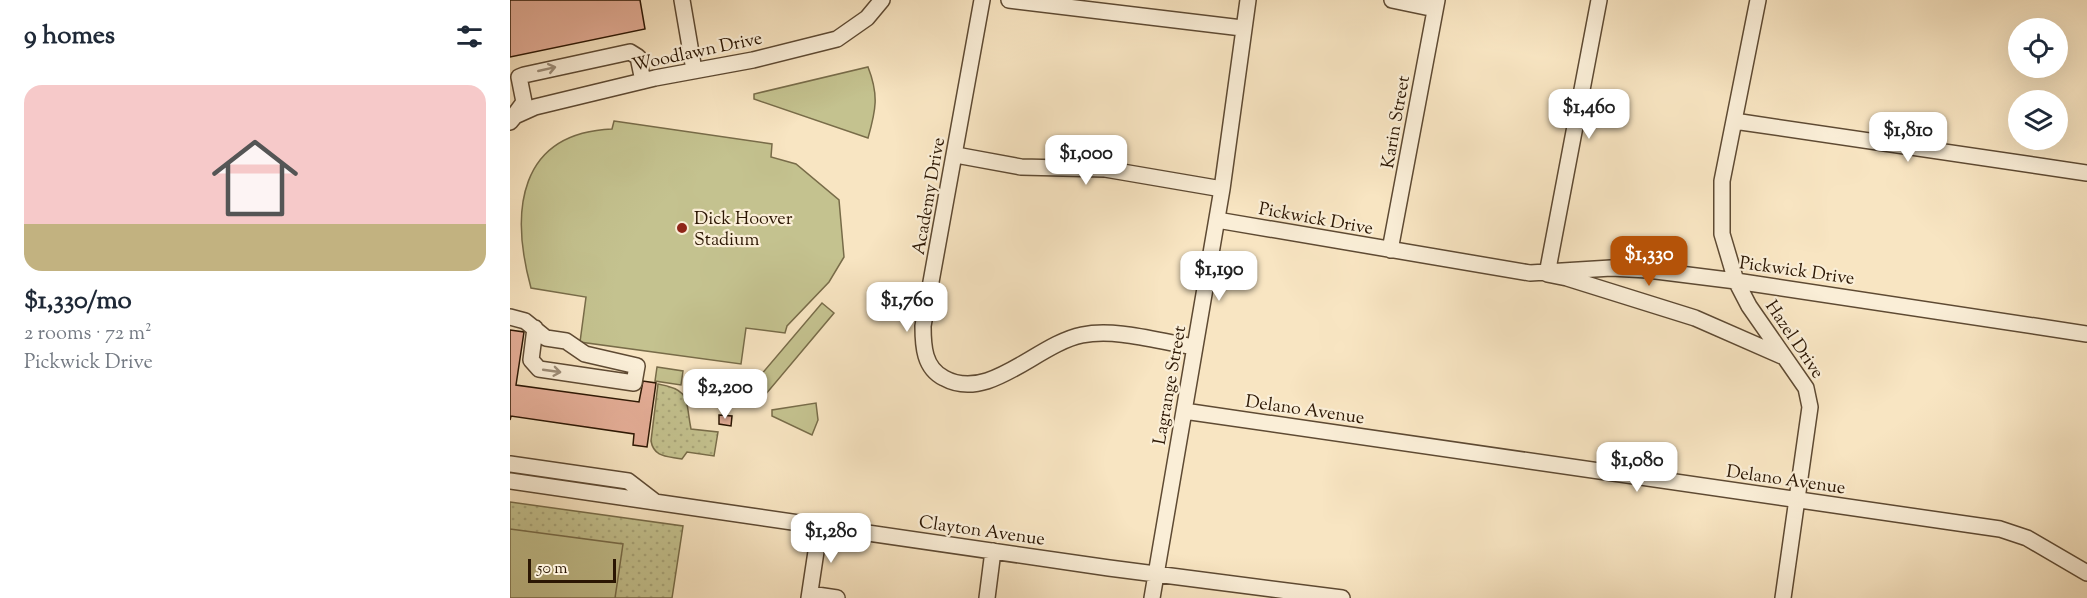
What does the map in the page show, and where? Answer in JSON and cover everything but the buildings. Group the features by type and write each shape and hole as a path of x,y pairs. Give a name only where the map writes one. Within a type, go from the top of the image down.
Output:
{"street":[{"path":"682,0 694,70"},
{"name":"Woodlawn Drive","path":"510,122 515,116 535,107 694,70 753,60 837,39 867,18 882,0"},
{"name":"Academy Drive","path":"982,0 956,155 923,326 923,348 929,363 940,377 955,384 970,386 986,382 1052,346 1080,335 1122,335 1195,347"},
{"path":"1009,0 1242,28"},
{"name":"Lagrange Street","path":"1152,598 1222,189 1242,28 1248,0"},
{"path":"1392,0 1436,4"},
{"path":"1599,0 1547,274 1585,283 1695,318 1784,357"},
{"name":"Hazel Drive","path":"1758,0 1722,181 1722,234 1736,281 1749,306 1806,388 1810,407 1783,598"},
{"name":"Karin Street","path":"1390,250 1436,4"},
{"path":"510,122 524,102 518,83 519,77 524,75 630,52 638,57 644,81"},
{"path":"1734,121 2087,172"},
{"path":"956,155 1021,167 1105,169 1222,189"},
{"name":"Pickwick Drive","path":"1217,220 1547,274 1611,268 1736,281 2087,334"},
{"path":"510,317 525,321 535,328 546,338 566,341 585,354 637,366 634,383 539,369 531,360 535,328"},
{"name":"Delano Avenue","path":"1184,411 2000,529 2027,538 2087,573"},
{"path":"510,464 628,481 654,501"},
{"name":"Clayton Avenue","path":"510,481 993,551 1342,598"},
{"path":"820,525 809,596 837,598"},
{"path":"987,598 993,551"}],"shaded area":[{"path":"868,67 874,86 875,102 868,138 754,99 754,94"},
{"path":"614,121 772,144 771,157 796,164 839,200 844,257 829,282 787,326 785,333 746,328 741,364 580,342 586,297 531,288 522,231 523,205 528,181 540,161 557,145 581,134 612,129"},
{"path":"822,303 834,313 755,407 743,396"},
{"path":"657,367 683,371 681,385 655,381"},
{"path":"658,384 677,389 682,393 687,404 691,429 718,432 714,456 687,452 682,459 662,455 655,451 651,441"},
{"path":"816,403 818,420 812,435 772,416 772,410"},
{"path":"510,502 683,526 672,598 510,598"},
{"path":"510,529 623,544 615,598 510,598"}],"place":[{"name":"Dick Hoover Stadium","path":"682,228"}]}
